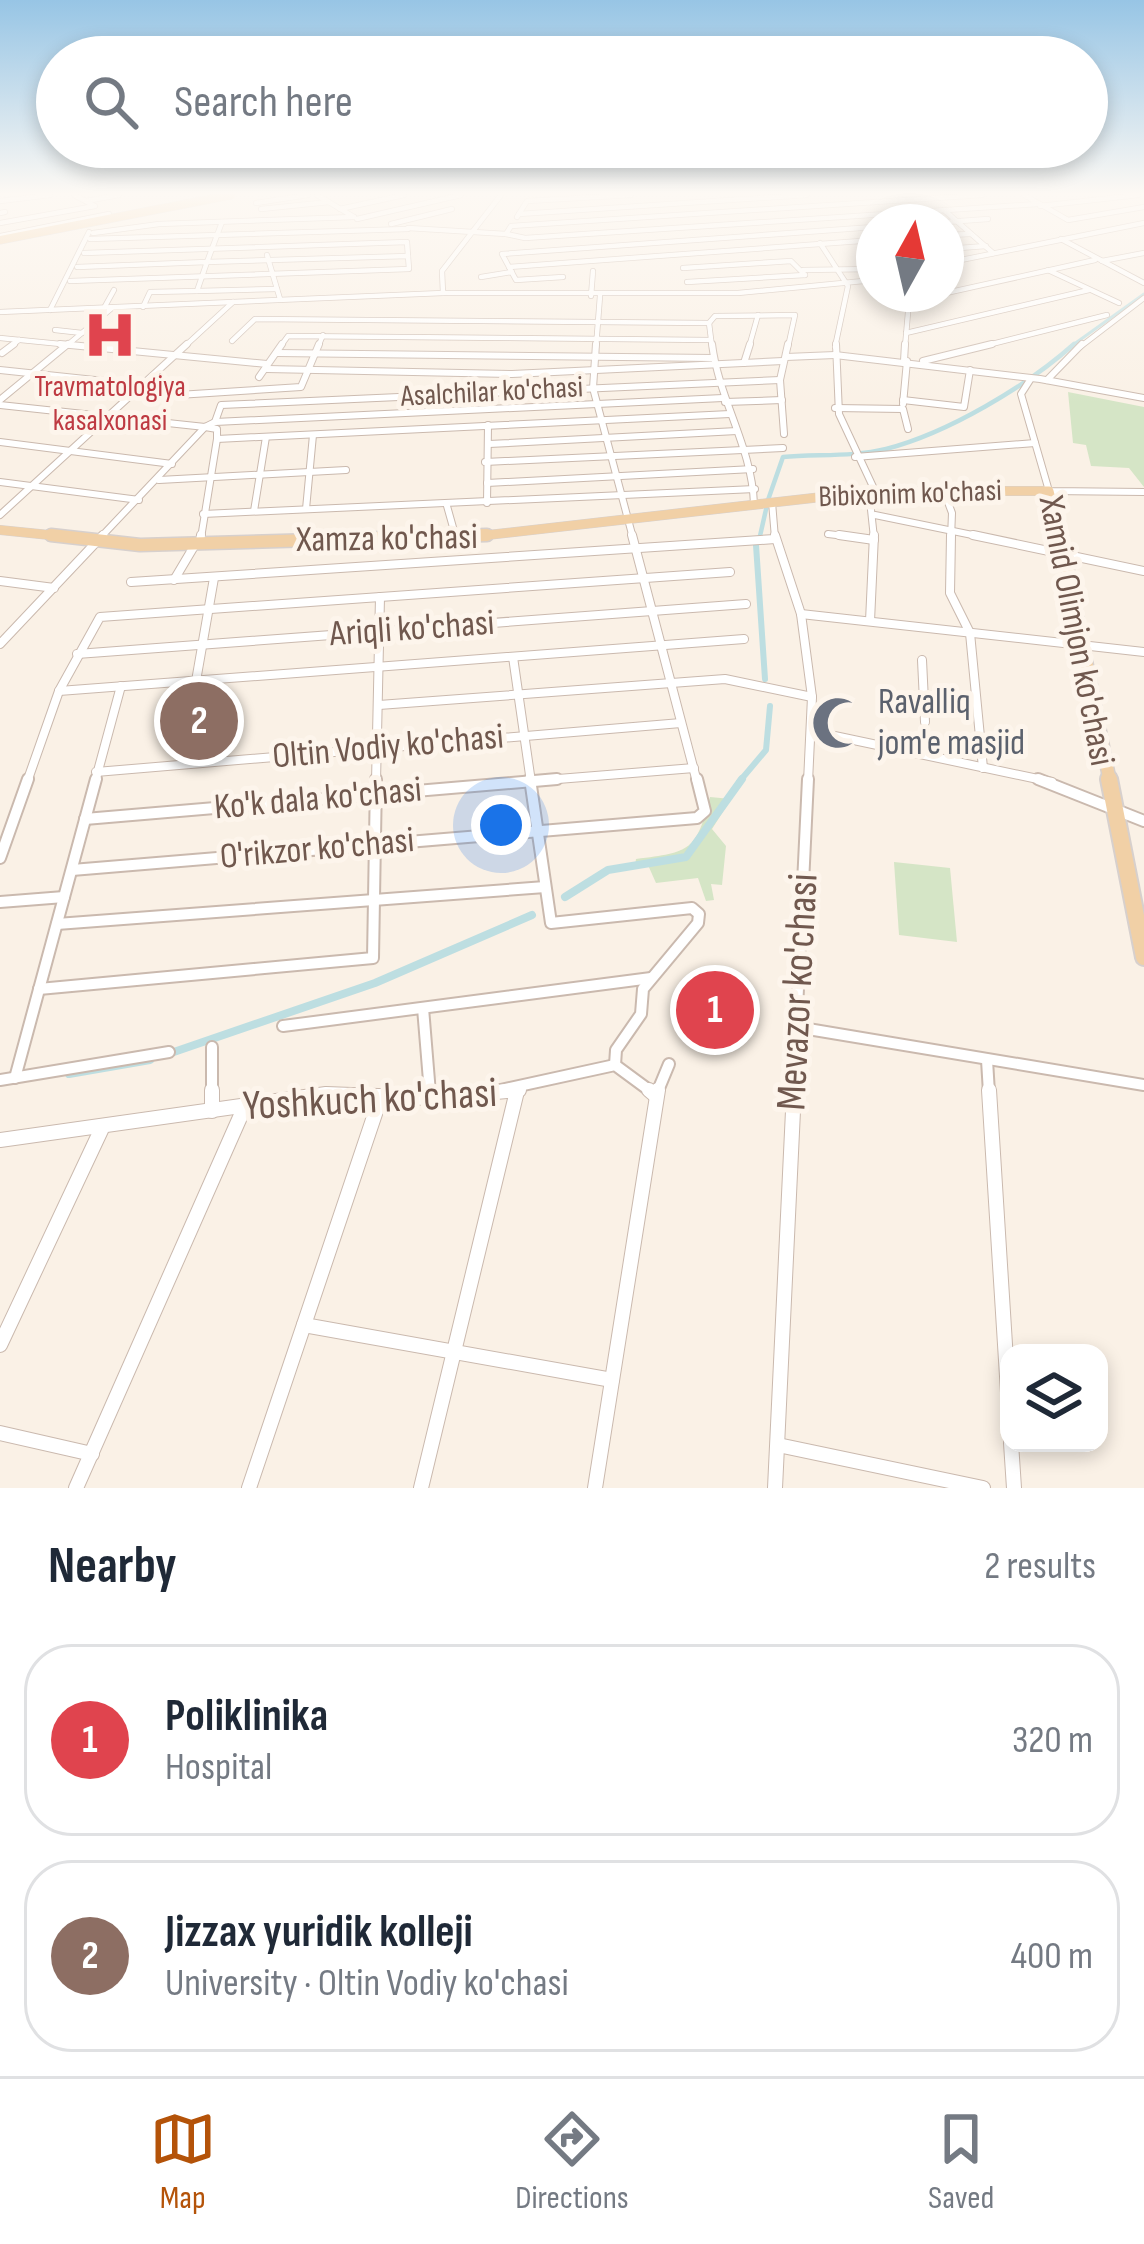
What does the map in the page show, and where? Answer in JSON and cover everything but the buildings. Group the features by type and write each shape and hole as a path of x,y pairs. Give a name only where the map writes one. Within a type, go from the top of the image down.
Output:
{"main road":[{"name":"Bibixonim ko'chasi","path":"772,502 872,491 1049,491"},
{"name":"Xamid Olimjon ko'chasi","path":"1049,491 1066,556 1144,957"},
{"name":"Xamza ko'chasi","path":"0,530 98,543 456,539 772,502"}],"street":[{"path":"69,280 75,264"},
{"path":"53,310 77,267 144,264"},
{"path":"197,291 206,264"},
{"path":"270,264 280,299"},
{"path":"69,280 409,269 409,264"},
{"path":"442,293 442,271 447,264"},
{"path":"508,264 516,280 563,277"},
{"path":"481,277 562,264"},
{"path":"683,268 733,264"},
{"path":"687,282 806,274 796,264"},
{"path":"837,264 848,286 835,355 835,408 872,491 870,621"},
{"path":"964,289 1078,264"},
{"path":"1104,264 1144,283"},
{"path":"723,265 734,279"},
{"path":"803,270 856,270"},
{"path":"1048,270 1119,304"},
{"path":"592,271 600,321 592,388 639,578 694,768"},
{"path":"0,312 442,293 596,296 856,284"},
{"path":"143,307 150,292 277,289"},
{"path":"0,402 108,308 114,290"},
{"path":"907,333 1089,290"},
{"path":"1047,380 1096,330 1144,298"},
{"path":"0,515 233,302"},
{"path":"906,312 903,405 908,429"},
{"path":"744,363 758,315"},
{"path":"754,504 753,469 717,382 709,323 715,316 795,315 780,380 784,434"},
{"path":"918,362 1107,315"},
{"path":"232,341 255,319 709,323"},
{"path":"178,394 301,387 329,319"},
{"path":"543,373 551,321"},
{"path":"56,330 82,333"},
{"path":"259,377 288,336 710,340"},
{"path":"0,338 308,370 543,373 713,361"},
{"path":"1,354 19,340"},
{"path":"277,353 744,363 835,355 918,362 1144,398"},
{"path":"0,370 142,385"},
{"path":"835,408 964,407 970,370"},
{"name":"Xamid Olimjon ko'chasi","path":"1027,379 1021,394 1049,491"},
{"name":"Asalchilar ko'chasi","path":"210,424 221,405 780,380"},
{"path":"0,402 106,417 210,424 597,404 782,400"},
{"path":"280,436 285,401"},
{"path":"487,503 488,409"},
{"path":"217,439 730,414"},
{"path":"174,580 207,520 203,514 217,439 217,429 210,424"},
{"path":"2,640 210,424"},
{"path":"489,444 737,431"},
{"path":"306,509 313,435"},
{"path":"254,512 266,437"},
{"path":"0,442 172,464"},
{"path":"856,458 1035,443"},
{"path":"485,462 783,448"},
{"path":"487,483 753,469"},
{"path":"159,480 346,470"},
{"path":"0,482 139,500"},
{"path":"203,514 755,489"},
{"path":"943,489 952,513 950,593 970,633 983,768"},
{"path":"1049,491 1144,491"},
{"name":"Mevazor ko'chasi","path":"772,502 775,539 801,614 812,698 775,1488"},
{"path":"447,506 456,539"},
{"path":"875,515 1144,572"},
{"path":"828,534 874,540"},
{"path":"131,582 775,539"},
{"path":"0,858 59,691 100,617 730,572"},
{"path":"196,681 214,578"},
{"path":"0,581 55,588"},
{"path":"39,988 373,958 380,597"},
{"name":"Ariqli ko'chasi","path":"77,654 746,604"},
{"path":"801,614 1144,652"},
{"path":"59,691 744,639"},
{"path":"513,657 544,886 555,926 692,908 699,914 698,923 643,989 640,1014 616,1050 615,1066 656,1096"},
{"path":"922,660 925,722"},
{"path":"379,705 725,680 812,698"},
{"path":"15,1078 121,686"},
{"path":"923,695 976,700"},
{"name":"Oltin Vodiy ko'chasi","path":"96,772 680,723"},
{"path":"812,731 1059,784 1144,821"},
{"name":"Ko'k dala ko'chasi","path":"85,819 694,768"},
{"name":"O'rikzor ko'chasi","path":"71,870 697,818 705,812 694,768"},
{"path":"56,924 544,886"},
{"path":"0,902 64,897"},
{"path":"283,1026 651,978"},
{"path":"423,1008 430,1098"},
{"path":"796,1028 1144,1085"},
{"path":"212,1047 212,1111"},
{"path":"0,1079 170,1052"},
{"path":"987,1060 1005,1344"},
{"path":"595,1488 656,1096 669,1064"},
{"name":"Yoshkuch ko'chasi","path":"0,1140 326,1094 430,1098 517,1091 615,1066"},
{"path":"422,1488 517,1091"},
{"path":"248,1488 381,1096"},
{"path":"76,1488 245,1106"},
{"path":"0,1345 103,1126"},
{"path":"304,1325 612,1380"},
{"path":"0,1433 92,1454"},
{"path":"778,1444 983,1488"},
{"path":"1012,1452 1014,1488"}],"green space":[{"path":"1068,392 1144,407 1144,487 1129,468 1091,466 1086,445 1073,443"},
{"path":"710,797 731,799 712,829 726,846 722,885 711,884 714,900 706,901 698,878 656,883 648,865 635,866 636,859 688,846"},
{"path":"894,862 950,868 957,942 899,935"}],"waterway":[{"path":"1072,345 1144,294"},
{"path":"768,500 783,457 861,453 910,442 986,406 1072,345"},
{"path":"760,536 767,505"},
{"path":"756,545 765,679"},
{"path":"739,782 766,750 770,706"},
{"path":"565,897 608,870 686,857 742,779"},
{"path":"168,1054 375,983 532,915"},
{"path":"69,1074 150,1060"}],"place":[{"name":"Travmatologiya kasalxonasi","path":"110,335"},
{"name":"Jizzax yuridik kolleji","path":"199,721"},
{"name":"Ravalliq jom'e masjid","path":"838,723"},
{"name":"Poliklinika","path":"715,1010"}]}
